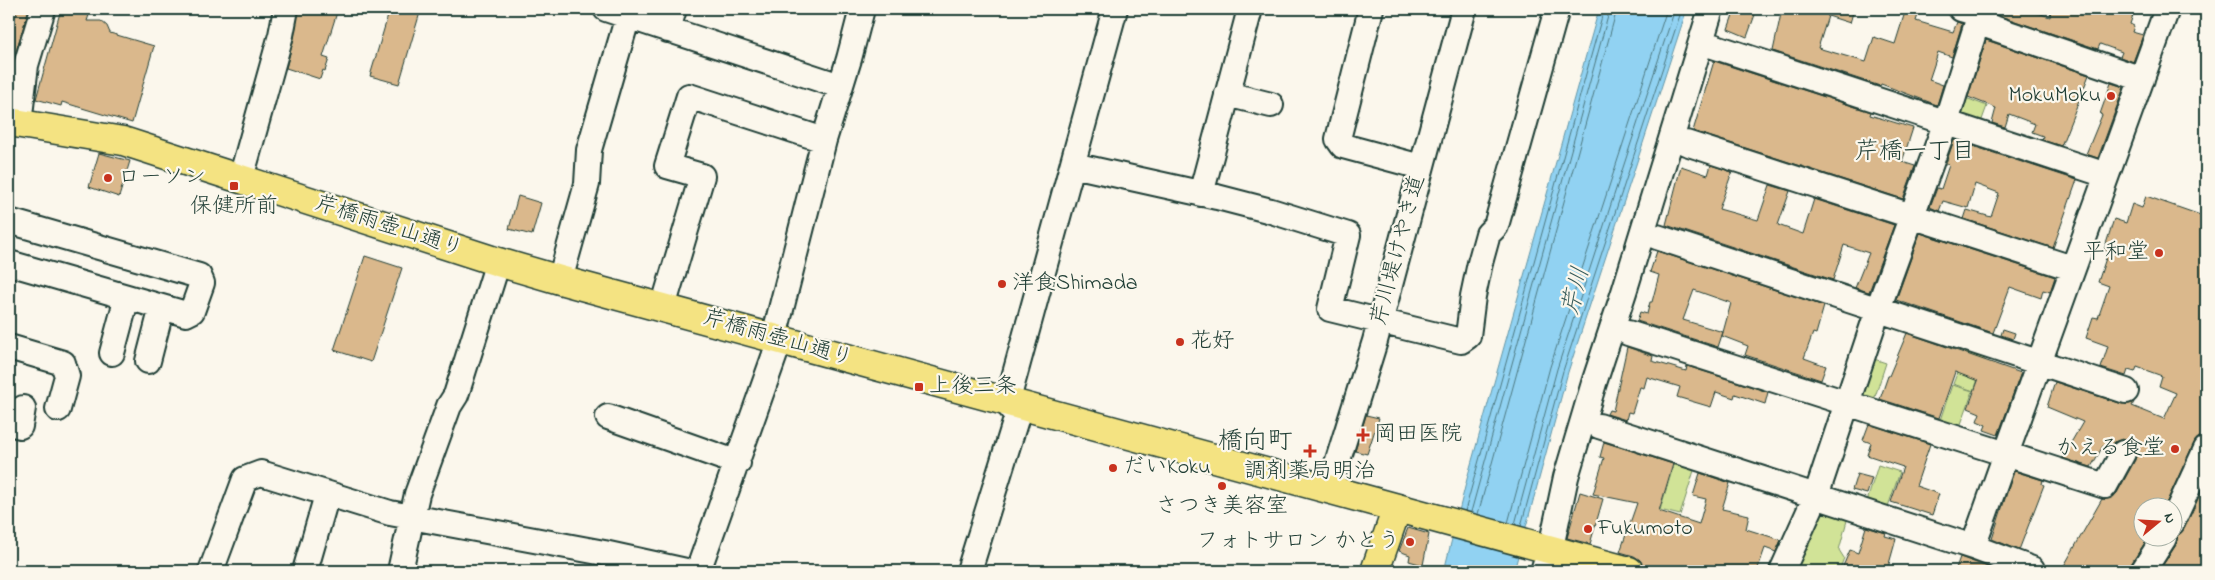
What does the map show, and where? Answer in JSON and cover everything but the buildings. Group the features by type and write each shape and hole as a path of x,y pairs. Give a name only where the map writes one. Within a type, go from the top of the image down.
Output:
{"main road":[{"name":"芹橋雨壺山通り","path":"14,122 123,141 498,262 560,280 1007,403 1330,489 1443,521 1542,556 1629,571"},
{"path":"1376,571 1397,508"}],"street":[{"path":"14,122 26,65 43,9"},
{"path":"241,178 281,35 286,9"},
{"path":"698,571 738,463 780,340 776,329 824,140 850,59 862,9"},
{"path":"969,571 1017,416 1007,403 1115,9"},
{"path":"1201,194 1250,9"},
{"path":"1371,9 1338,139 1343,146 1421,167"},
{"name":"芹川堤けやき道","path":"1330,489 1380,321 1464,9"},
{"path":"1073,165 1271,211 1348,235 1330,309 1461,341 1468,336 1473,296 1480,263 1488,234 1496,226 1557,9"},
{"path":"1542,556 1711,9"},
{"path":"1973,547 2072,268 2167,9"},
{"path":"560,280 587,184 589,150 617,12 671,19 840,86"},
{"path":"1782,571 1816,496 1878,309 1946,122 1977,23 1977,14 2142,79"},
{"path":"1713,46 2106,175"},
{"path":"1227,94 1271,105"},
{"path":"663,307 702,176 667,166 689,96 824,140"},
{"path":"1686,143 2072,268"},
{"path":"9,221 199,276 202,284 192,311 186,314 9,263"},
{"path":"1657,237 2126,391"},
{"path":"400,571 417,494 450,406 456,396 498,262"},
{"path":"112,353 127,297"},
{"path":"148,362 162,307"},
{"path":"1628,332 2104,486 2123,453"},
{"path":"9,348 64,363 67,376 58,410"},
{"path":"608,417 738,463"},
{"path":"1598,426 1973,547 2032,569"},
{"path":"2182,501 2206,449"},
{"path":"211,571 245,479 261,473 390,513 604,552 686,571"},
{"path":"304,571 327,495"},
{"path":"2143,571 2158,548"}],"green space":[{"path":"1958,95 1987,106 1979,128 1951,120"},
{"path":"1969,342 1988,348 1974,391 1953,384"},
{"path":"1865,356 1886,363 1872,406 1853,400"},
{"path":"1952,385 1973,391 1957,435 1937,429"},
{"path":"1677,454 1697,461 1680,515 1660,510"},
{"path":"1878,465 1900,472 1885,515 1865,508"},
{"path":"1815,509 1849,513 1839,550 1844,558 1839,571 1787,571"}],"water":[{"name":"芹川","path":"1599,9 1687,9 1568,372 1514,571 1444,571 1468,475"}],"place":[{"name":"MokuMoku","path":"2111,96"},
{"name":"ローソン","path":"108,178"},
{"name":"保健所前","path":"234,186"},
{"name":"平和堂","path":"2159,253"},
{"name":"洋食Shimada","path":"1002,284"},
{"name":"花好","path":"1180,342"},
{"name":"上後三条","path":"919,387"},
{"name":"岡田医院","path":"1363,435"},
{"name":"かえる食堂","path":"2175,449"},
{"name":"調剤薬局明治","path":"1310,451"},
{"name":"だいKoku","path":"1113,468"},
{"name":"さつき美容室","path":"1222,486"},
{"name":"Fukumoto","path":"1588,529"},
{"name":"フォトサロン かとう","path":"1410,542"}],"district":[{"name":"芹橋一丁目","path":"1915,152"},
{"name":"橋向町","path":"1255,442"}]}
